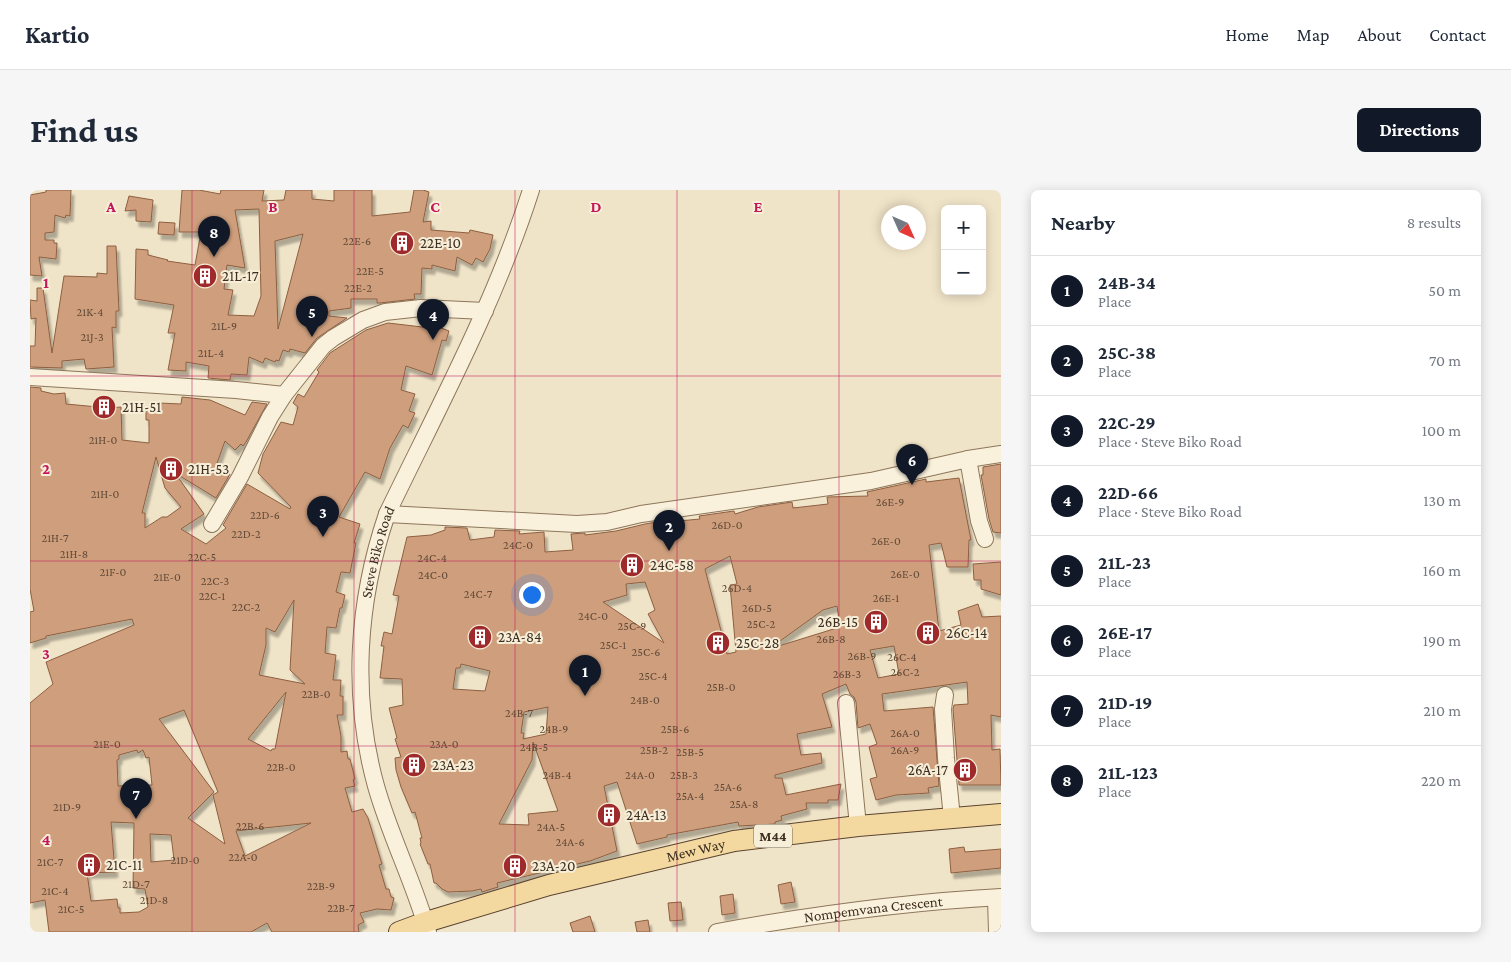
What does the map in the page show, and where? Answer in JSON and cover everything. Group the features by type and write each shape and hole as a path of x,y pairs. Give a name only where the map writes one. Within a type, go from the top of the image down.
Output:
{"main road":[{"name":"Mew Way","path":"399,932 427,927 550,885 734,841 858,826 1001,814"}],"street":[{"name":"Steve Biko Road","path":"427,927 376,786 361,705 361,636 364,600 376,549 387,514 485,311 531,190"},
{"path":"212,524 240,477 270,417 284,395 323,346 342,331 385,312 421,308 485,311"},
{"path":"30,377 236,390 284,395"},
{"path":"387,514 577,524 607,522 650,513 871,481 968,459 1001,454"},
{"path":"968,459 979,521 985,539"},
{"path":"945,695 943,704 946,758 952,818"},
{"path":"846,703 858,826"},
{"path":"997,932 998,898"},
{"name":"Nompemvana Crescent","path":"717,932 881,907 998,898"}],"building":[{"path":"46,190 71,190 70,216 66,215 65,218 55,215 54,232 45,233 45,240 54,240 54,243 57,243 56,259 39,257 42,276 30,275 30,195 46,192"},
{"path":"182,190 199,190 220,194 221,190 264,190 262,201 284,200 286,190 312,190 312,199 334,201 334,190 372,190 372,216 410,212 414,190 423,190 429,192 423,222 431,221 431,230 469,233 470,230 493,235 490,249 483,262 476,258 472,265 457,257 455,271 432,265 432,269 422,268 421,294 414,294 415,299 377,303 377,299 351,299 351,308 329,311 329,316 347,318 317,338 305,353 290,349 289,352 283,350 279,361 276,360 275,362 265,358 263,363 249,357 247,375 231,374 230,380 208,378 209,366 186,362 186,371 168,370 175,333 168,333 174,305 135,299 136,249 148,250 148,255 167,261 195,265 201,232 179,232","holes":["259,209 261,296 254,316 228,315 233,290 224,289 227,265 245,268 235,210","303,234 278,329 275,241"]},
{"path":"129,196 153,200 151,222 136,221 136,210 125,211"},
{"path":"159,222 175,223 174,235 158,234"},
{"path":"107,246 116,246 119,311 116,311 116,328 112,327 114,367 86,369 84,359 62,361 62,368 30,367 30,346 35,346 36,318 31,319 30,300 37,301 37,288 43,288 52,353 64,276 97,277 97,273 107,274"},
{"path":"388,323 431,328 434,325 449,331 446,341 442,340 432,375 406,366 401,390 415,394 409,411 415,413 408,428 403,425 390,448 380,479 365,472 339,517 360,524 354,543 356,543 350,573 341,572 336,592 345,595 336,628 327,627 325,653 336,655 333,680 341,680 340,696 343,696 343,715 337,715 341,736 341,752 347,751 355,779 353,780 355,786 345,788 352,812 363,809 368,818 382,864 379,865 386,889 389,889 391,897 394,898 391,910 377,909 360,913 364,922 358,925 359,932 272,932 267,923 251,932 49,932 45,900 30,903 30,703 53,684 46,662 134,625 132,619 46,636 46,638 30,643 30,612 34,611 30,589 30,387 41,388 41,391 54,394 65,393 66,404 109,408 121,407 122,440 149,443 149,420 146,420 146,409 158,409 159,403 181,404 182,397 210,400 245,415 252,402 267,404 243,446 241,444 235,450 225,441 216,466 230,474 216,498 175,473 204,514 181,529 206,544 226,528 223,525 247,484 290,509 291,507 258,473 263,454 281,422 293,425 298,407 293,403 298,394 304,397 319,372 317,370 330,353 366,330","holes":["156,457 165,488 181,507 167,517 162,517 145,528 145,513 142,513","294,600 290,670 305,684 259,675 266,645 266,628 275,632","286,692 275,749 271,751 248,739","184,710 218,792 213,795 225,844 188,818 214,792 159,719","137,750 138,753 143,750 146,758 149,757 152,785 118,786 117,760 119,755","111,822 134,823 133,888 145,889 148,907 139,912 120,913 117,899 91,901 87,873 115,872","311,823 245,856 236,831","150,834 171,835 174,860 151,862"]},
{"path":"1001,464 1001,533 993,532 981,475 983,475 983,467"},
{"path":"959,478 971,540 969,540 968,567 947,567 941,543 929,545 939,631 961,625 958,611 978,604 982,617 1001,616 1001,717 991,715 992,750 1000,749 1001,785 959,785 953,709 954,705 968,704 967,682 882,694 884,711 933,707 939,786 928,788 929,793 896,795 876,800 870,779 877,777 869,747 877,744 870,724 858,728 856,702 846,684 822,694 832,727 797,734 801,755 821,753 822,763 775,775 775,778 782,778 786,795 841,784 838,800 828,800 828,803 806,803 807,809 781,816 782,820 775,822 775,824 739,826 738,822 667,835 667,837 637,844 617,782 604,786 617,851 590,861 497,883 498,887 482,892 481,889 448,892 434,883 430,864 428,864 420,844 420,838 422,838 415,812 412,813 396,770 395,758 401,757 395,739 397,738 389,708 403,705 402,679 380,678 384,646 381,646 384,632 392,634 399,596 393,595 407,537 431,535 445,530 445,527 467,528 470,540 494,537 495,530 520,531 519,534 544,532 545,552 573,550 571,534 585,533 585,535 616,531 668,520 668,522 700,519 699,516 734,511 735,514 758,507 792,502 793,508 828,504 827,497 868,496 867,492 926,479 926,482","holes":["730,556 737,584 730,585 736,652 727,654 705,569","645,582 655,610 648,614 664,643 603,602 627,595 626,584","837,606 840,627 769,649 823,610","894,646 899,674 878,678 870,650","461,664 490,671 485,691 453,689 456,668 460,668","548,707 546,734 523,739 524,733 521,733 524,712","533,742 558,811 528,814 529,825 499,824 532,760"]},
{"path":"1001,562 1001,595 981,589 981,580 974,580 973,564"},
{"path":"964,847 965,852 1001,849 1001,868 951,873 949,849"},
{"path":"791,882 795,902 781,904 778,885"},
{"path":"733,894 735,913 722,915 720,896"},
{"path":"681,902 683,920 670,921 668,903"},
{"path":"590,916 595,932 573,932 570,923"},
{"path":"648,920 650,932 637,932 635,922"}],"place":[{"name":"22E-10","path":"402,243"},
{"name":"21L-123","path":"214,257"},
{"name":"21L-17","path":"205,276"},
{"name":"21L-23","path":"312,337"},
{"name":"22D-66","path":"433,340"},
{"name":"21H-51","path":"104,407"},
{"name":"21H-53","path":"171,469"},
{"name":"26E-17","path":"912,485"},
{"name":"22C-29","path":"323,537"},
{"name":"25C-38","path":"669,551"},
{"name":"24C-58","path":"632,565"},
{"name":"26B-15","path":"876,622"},
{"name":"26C-14","path":"928,633"},
{"name":"23A-84","path":"480,637"},
{"name":"25C-28","path":"718,643"},
{"name":"24B-34","path":"585,696"},
{"name":"23A-23","path":"414,765"},
{"name":"26A-17","path":"965,770"},
{"name":"24A-13","path":"609,815"},
{"name":"21D-19","path":"136,819"},
{"name":"21C-11","path":"89,865"},
{"name":"23A-20","path":"515,866"}]}
